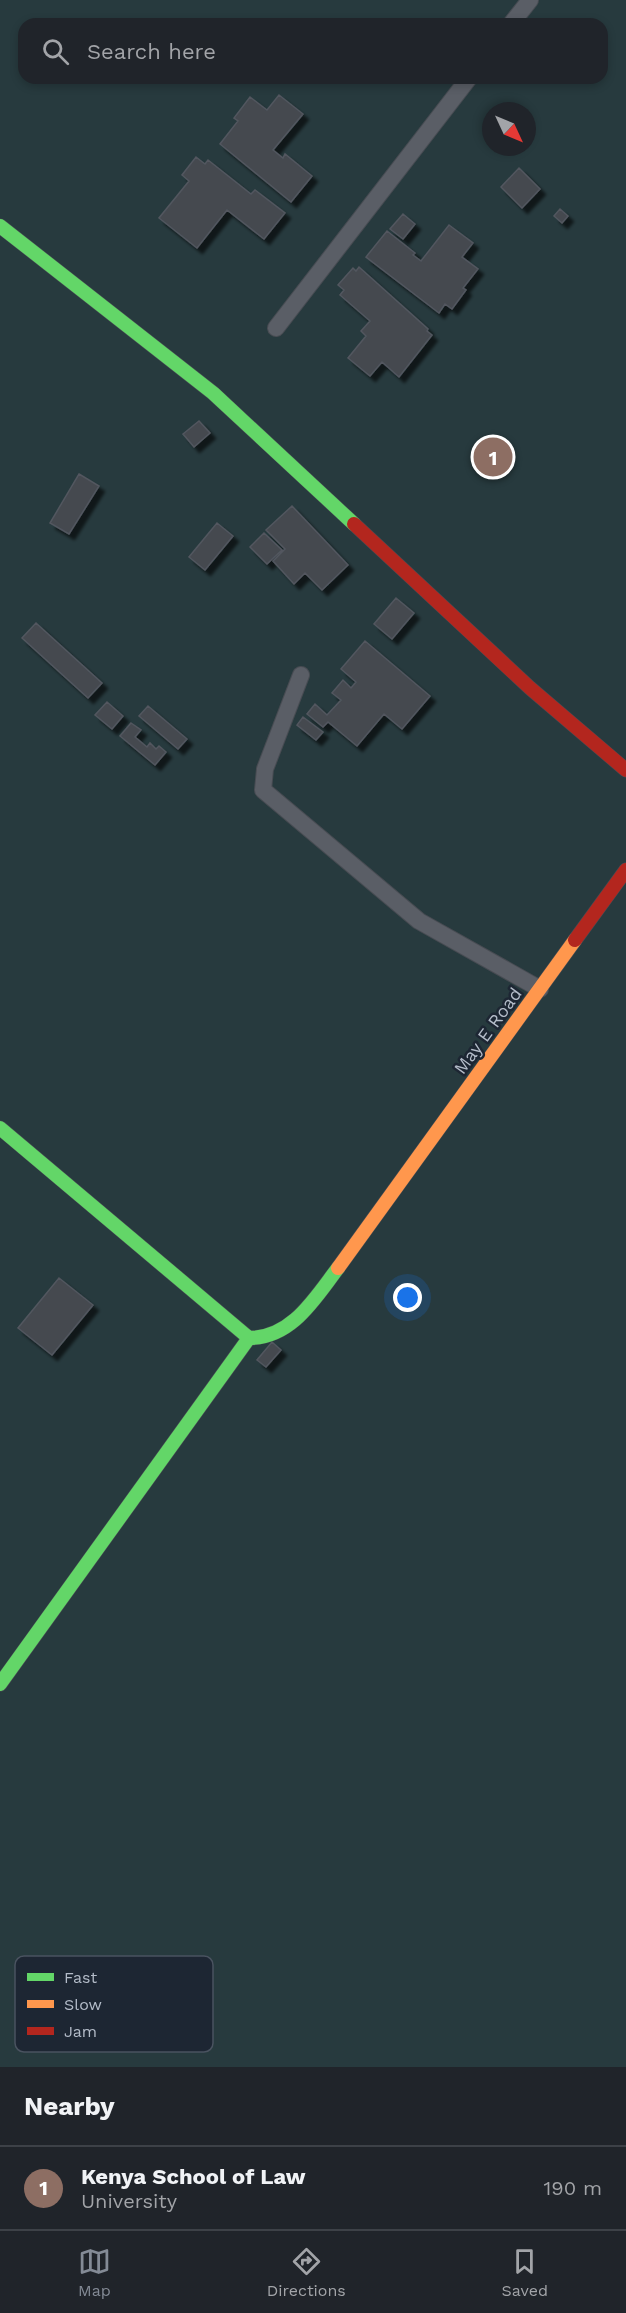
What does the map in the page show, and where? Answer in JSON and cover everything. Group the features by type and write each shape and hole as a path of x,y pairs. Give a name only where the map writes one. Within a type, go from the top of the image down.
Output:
{"street":[{"path":"0,226 213,393 561,716 626,770"},
{"name":"May E Road","path":"249,1338 273,1336 300,1316 379,1213 626,870"},
{"path":"0,1128 249,1338 0,1684"}],"lane":[{"path":"516,18 530,0"},
{"path":"276,328 464,84"},
{"path":"301,675 265,769 263,790 419,921 540,989"}],"green space":[{"path":"0,0 626,0 626,2067 0,2067"}],"building":[{"path":"279,95 303,114 273,150 283,158 285,154 312,176 291,202 220,144 238,121 234,118 250,97 267,110"},
{"path":"196,157 205,164 208,160 251,194 255,190 285,213 264,239 227,210 197,248 159,218 189,181 182,175"},
{"path":"519,168 540,189 522,208 501,187"},
{"path":"560,209 568,216 562,223 554,216"},
{"path":"403,214 415,224 403,239 390,229"},
{"path":"449,225 473,243 462,257 478,269 463,288 466,290 452,309 445,304 439,313 366,257 387,231 415,253 413,255 421,261"},
{"path":"359,267 432,335 399,377 382,362 370,376 348,358 366,336 361,331 370,321 340,295 344,290 338,285 353,268 356,271"},
{"path":"199,421 210,433 194,447 183,434"},
{"path":"79,474 99,486 69,534 50,523"},
{"path":"292,506 348,565 322,590 305,573 294,584 273,561 285,549 266,530"},
{"path":"217,523 233,536 205,570 189,557"},
{"path":"264,533 282,550 267,564 250,547"},
{"path":"396,598 414,613 392,639 374,624"},
{"path":"36,623 102,683 88,698 22,638"},
{"path":"365,641 430,696 402,729 384,714 357,746 328,722 323,727 307,714 315,704 327,715 341,700 332,693 343,680 351,688 356,682 341,669"},
{"path":"107,702 123,716 112,729 95,715"},
{"path":"148,706 187,739 178,749 139,716"},
{"path":"303,717 323,732 316,740 297,725"},
{"path":"131,723 141,730 135,737 147,747 150,743 156,749 159,746 166,752 155,765 120,736"},
{"path":"59,1278 93,1305 52,1355 18,1328"},
{"path":"272,1342 281,1350 266,1367 257,1360"}],"traffic: fast":[{"path":"0,226 213,393 354,524"},
{"path":"0,1128 249,1338 264,1336 290,1324 311,1303 338,1268"},
{"path":"0,1684 249,1338"}],"traffic: slow":[{"path":"338,1268 575,940"}],"traffic: jam":[{"path":"354,524 530,688 626,770"},
{"path":"575,940 626,870"}],"place":[{"name":"Kenya School of Law","path":"493,457"}]}
